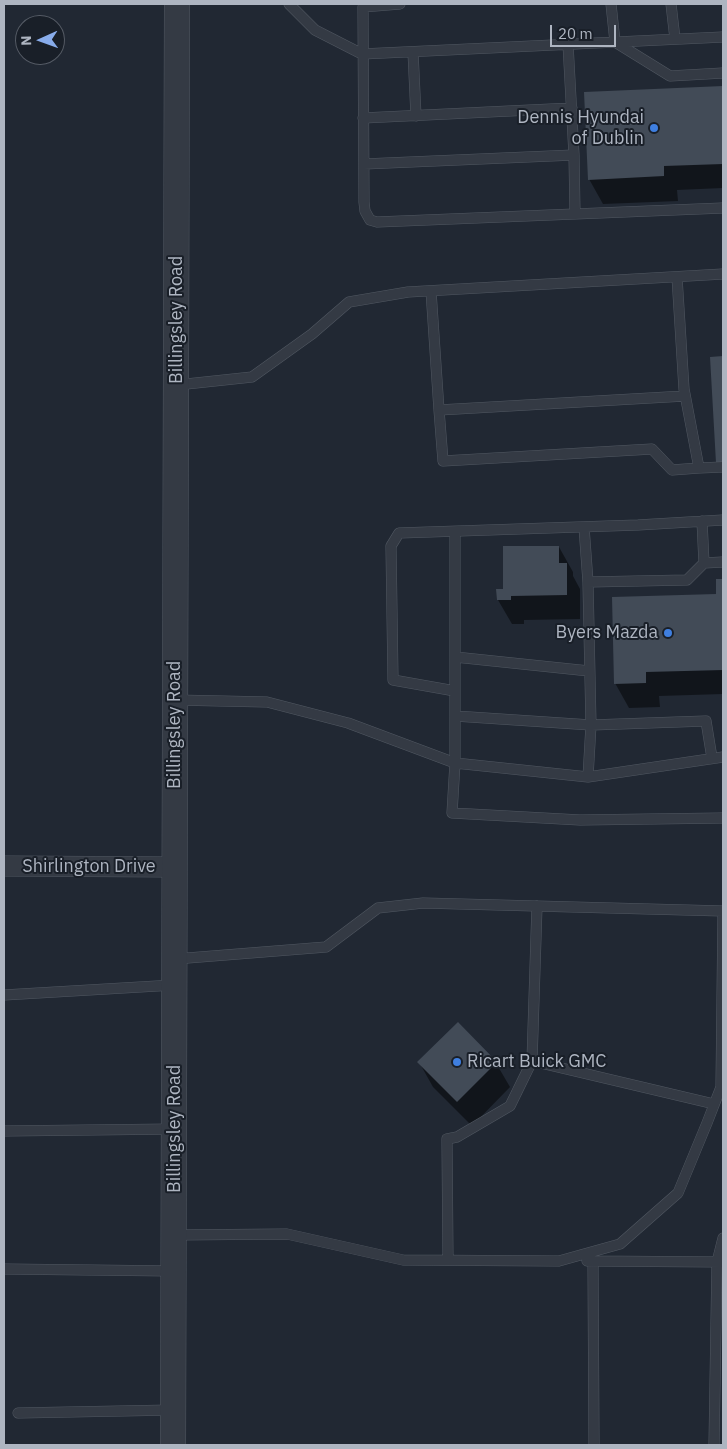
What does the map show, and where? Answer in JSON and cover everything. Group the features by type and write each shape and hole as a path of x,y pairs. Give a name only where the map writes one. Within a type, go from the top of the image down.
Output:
{"street":[{"name":"Billingsley Road","path":"173,1445 177,4"},
{"name":"Shirlington Drive","path":"4,866 174,867"}],"lane":[{"path":"289,4 315,30 362,54 723,37"},
{"path":"400,4 363,7 364,202 365,212 370,220 377,222 723,208"},
{"path":"611,4 615,42"},
{"path":"671,4 675,39"},
{"path":"615,42 670,76 723,73"},
{"path":"568,44 575,213"},
{"path":"413,52 416,116"},
{"path":"363,118 572,108"},
{"path":"364,164 574,155"},
{"path":"177,385 252,377 312,334 349,302 408,292 723,274"},
{"path":"677,277 685,396 699,468"},
{"path":"431,291 443,461 652,449 672,470 723,467"},
{"path":"439,410 685,396"},
{"path":"455,691 393,680 391,546 399,533 723,520"},
{"path":"702,521 704,563"},
{"path":"584,527 588,582 591,725 588,777"},
{"path":"455,532 455,763 452,813 580,820 723,818"},
{"path":"588,582 687,580 704,563 723,562"},
{"path":"455,656 589,671"},
{"path":"175,700 267,702 348,723 455,763 588,777 723,757"},
{"path":"455,716 591,725 706,722 712,758"},
{"path":"174,959 326,947 378,908 423,903 723,910 722,1087 678,1193 620,1244 559,1261"},
{"path":"448,1260 447,1139 457,1137 510,1106 532,1061 537,906"},
{"path":"4,995 175,985"},
{"path":"532,1061 714,1104"},
{"path":"4,1131 175,1130"},
{"path":"174,1235 287,1234 403,1260 720,1262"},
{"path":"714,1445 720,1262 723,1238"},
{"path":"593,1261 594,1445"},
{"path":"4,1269 174,1271"},
{"path":"18,1413 173,1410"}],"building":[{"name":"Dennis Hyundai of Dublin","path":"723,86 723,164 664,166 664,176 588,180 584,92"},
{"path":"723,356 723,462 716,463 710,357"},
{"name":"Byers Mazda","path":"503,546 559,546 559,563 567,563 567,595 511,596 511,600 497,600 496,589 503,589"},
{"name":"Byers Mazda","path":"716,579 723,579 723,670 646,672 646,683 614,684 612,597 716,594"},
{"name":"Ricart Buick GMC","path":"458,1022 497,1062 457,1102 417,1062"}],"place":[{"name":"Dennis Hyundai of Dublin","path":"654,128"},
{"name":"Byers Mazda","path":"668,633"},
{"name":"Ricart Buick GMC","path":"457,1062"}]}
